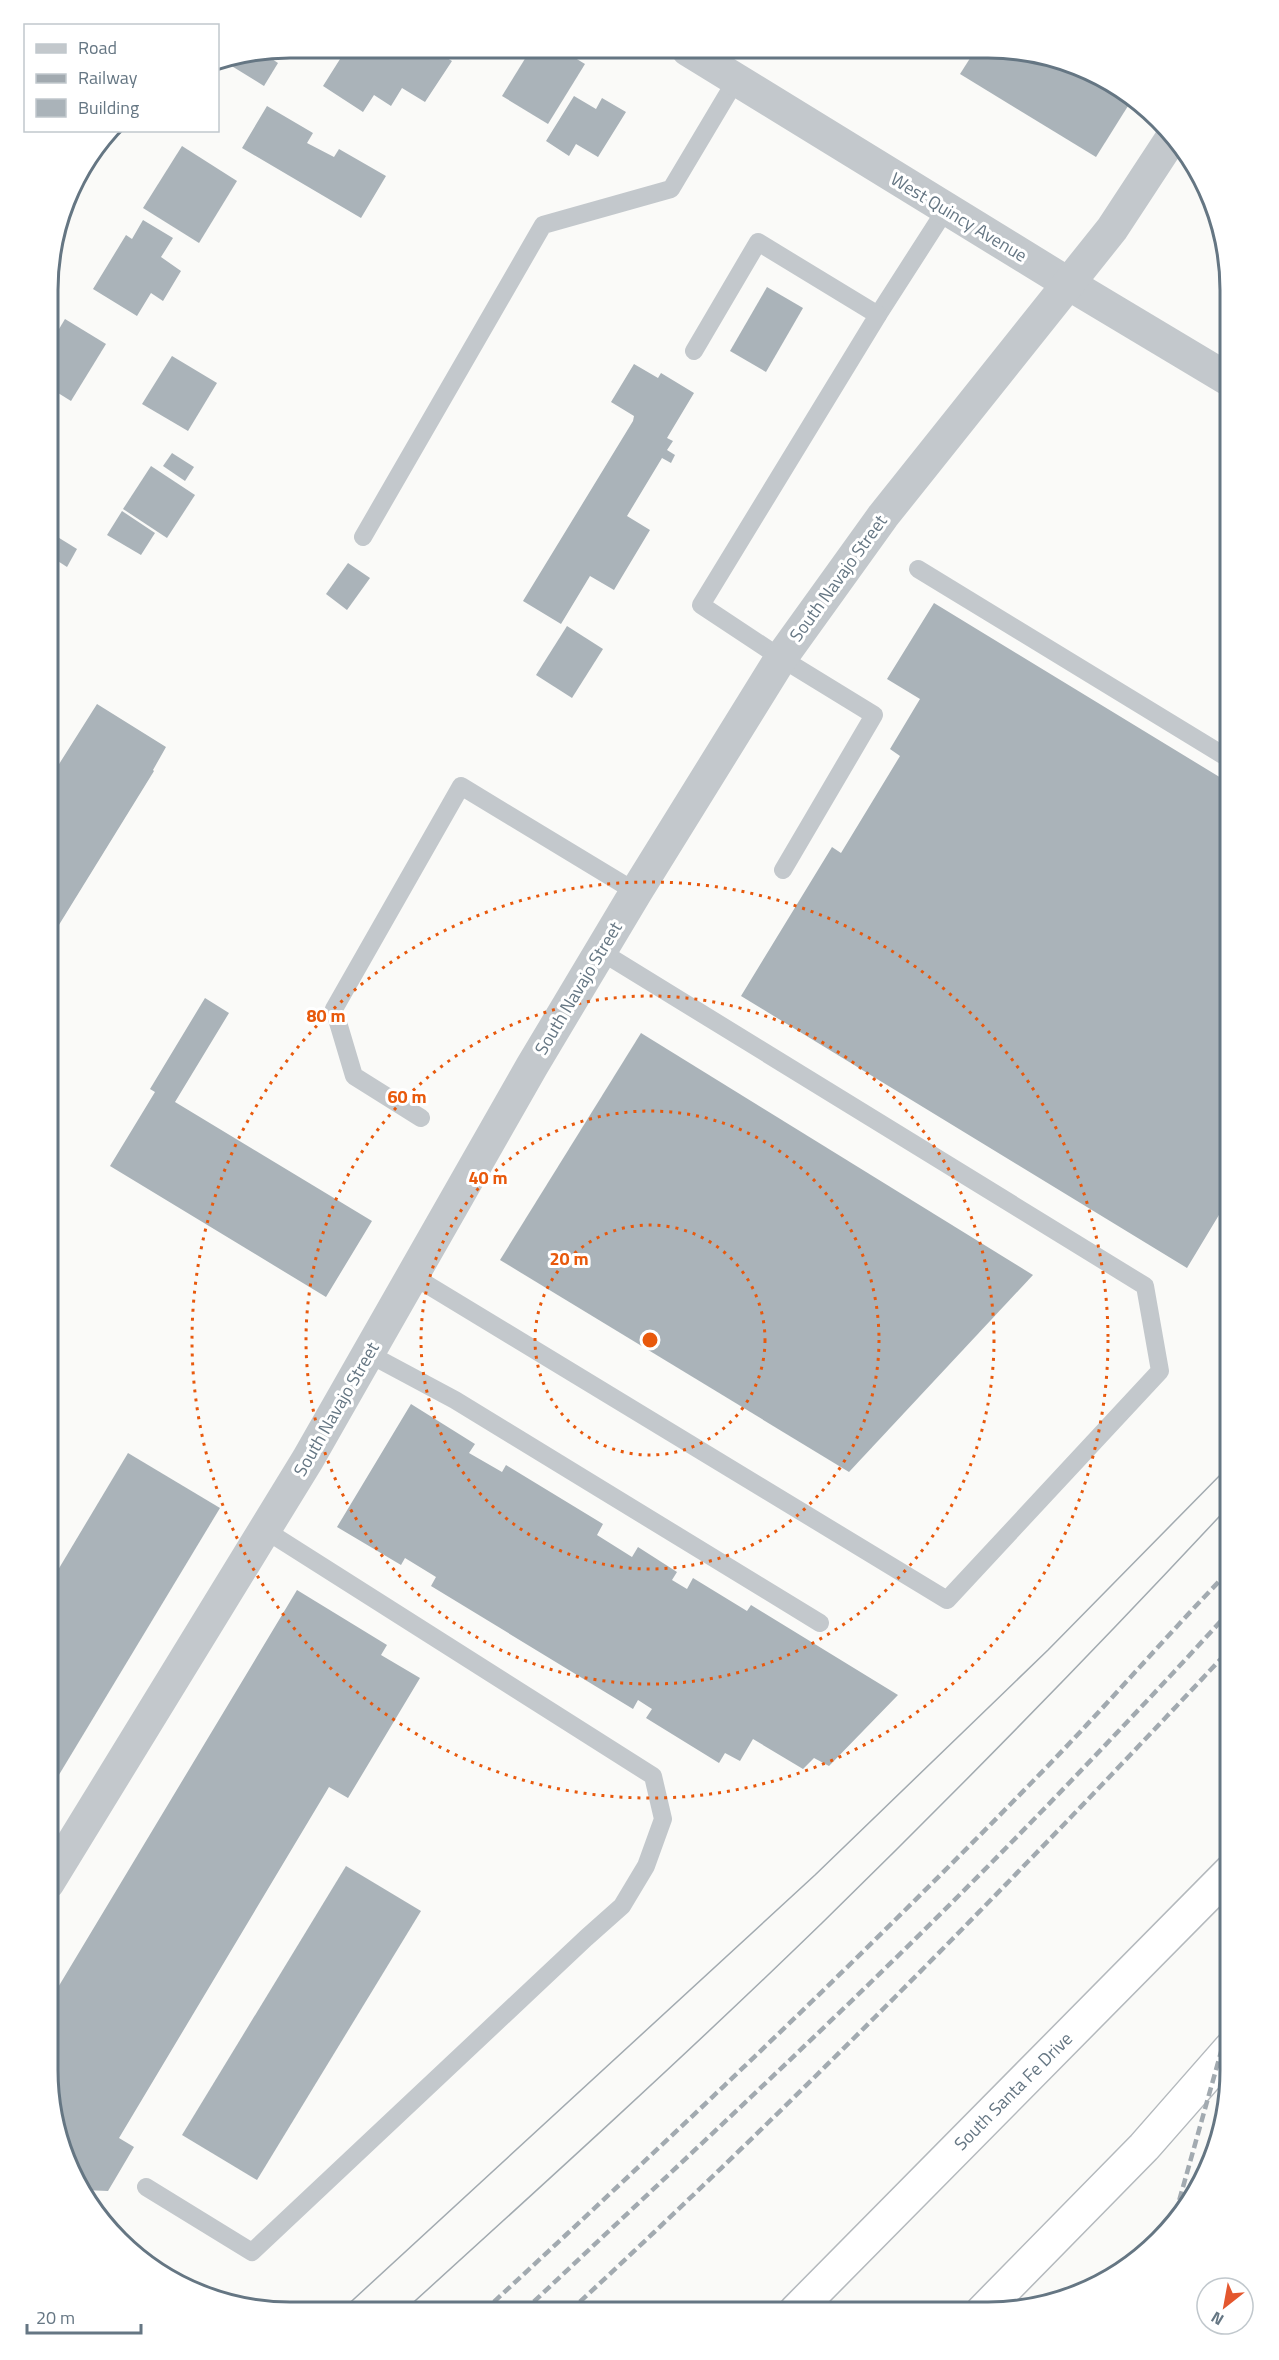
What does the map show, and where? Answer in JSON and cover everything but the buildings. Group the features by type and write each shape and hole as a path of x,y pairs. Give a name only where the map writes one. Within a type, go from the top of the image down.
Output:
{"highway":[{"name":"South Santa Fe Drive","path":"806,2302 1220,1880"},
{"path":"992,2302 1144,2147 1220,2060"},
{"path":"1005,2301 1072,2221"}],"street":[{"name":"West Quincy Avenue","path":"701,58 1220,374"},
{"name":"South Navajo Street","path":"58,1867 265,1530 369,1354 600,951 781,658 890,507 1112,229 1168,144"}],"lane":[{"path":"363,537 543,225 671,189 736,80"},
{"path":"783,870 874,715 701,605 878,315 946,209"},
{"path":"694,351 758,242 878,315"},
{"path":"918,569 1220,753"},
{"path":"421,1118 354,1076 334,1009 461,786 636,892"},
{"path":"413,1276 947,1600 1160,1371 1145,1286 600,951"},
{"path":"369,1354 455,1400 820,1623"},
{"path":"146,2187 252,2252 622,1906 646,1866 663,1819 653,1776 265,1530"}],"tram line":[{"path":"351,2302 815,1875 1048,1650 1220,1475"},
{"path":"414,2302 563,2167 822,1923 1029,1716 1220,1516"}],"railway":[{"path":"494,2302 694,2114 901,1914 1061,1752 1220,1581"},
{"path":"534,2302 947,1908 1070,1782 1220,1622"},
{"path":"580,2302 740,2150 906,1986 1220,1660"},
{"path":"1179,2201 1220,2056"}]}
